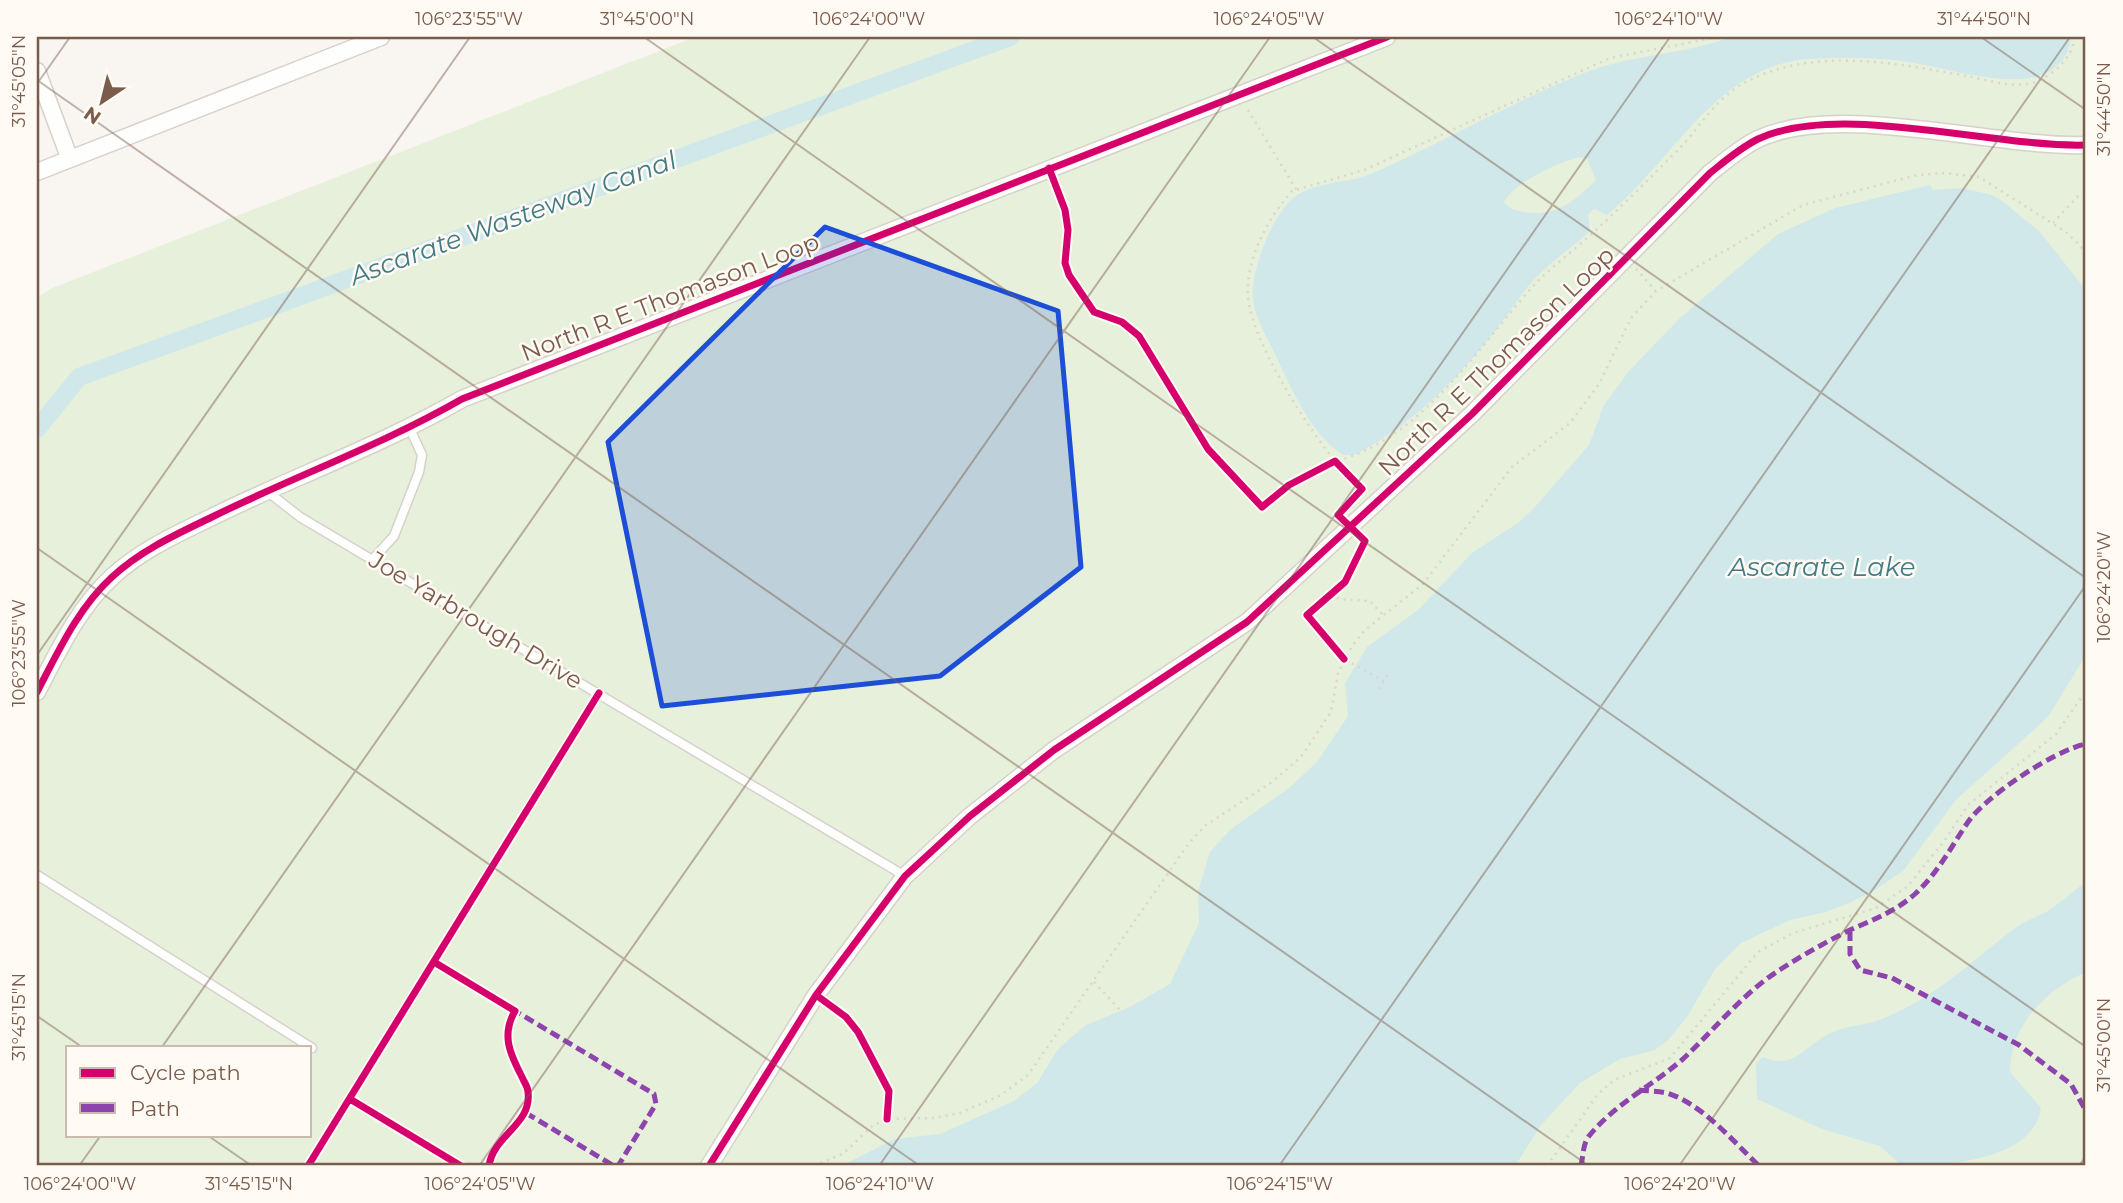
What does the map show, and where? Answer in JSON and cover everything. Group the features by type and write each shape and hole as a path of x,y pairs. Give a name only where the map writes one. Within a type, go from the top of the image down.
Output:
{"street":[{"path":"37,172 69,157 381,37"},
{"name":"North R E Thomason Loop","path":"37,692 88,603 112,577 153,546 265,490 410,429 462,399 1387,37"},
{"path":"37,71 69,157"},
{"name":"North R E Thomason Loop","path":"709,1166 816,995 905,876 970,816 1054,750 1247,622 1472,414 1710,173 1735,153 1759,139 1815,126 1862,125 2085,147"}],"lane":[{"path":"373,559 394,536 419,472 422,455 410,429"},
{"name":"Joe Yarbrough Drive","path":"265,490 300,517 905,876"},
{"path":"308,1166 599,694"},
{"path":"37,875 309,1046"}],"path":[{"path":"1335,461 1311,432 1267,350 1248,296 1261,239 1285,199 1296,189 1364,170 1610,58 1718,37"},
{"path":"1241,93 1254,124 1296,189"},
{"path":"1049,168 1065,210 1068,230 1065,263 1069,275 1094,312 1122,322 1139,336 1208,449 1262,507"},
{"path":"814,1166 844,1153 872,1126 887,1119 950,1115 1017,1086 1035,1067 1052,1038 1197,834 1272,782 1309,747 1334,705 1338,673 1344,659 1365,630 1413,593 1438,566 1512,467 1570,422 1599,384 1631,318 1656,291 1803,205 1823,197 1872,189 1900,178 1944,173 1979,177 2053,223 2086,252"},
{"path":"2053,223 2079,195 2086,196"},
{"path":"1648,281 1656,291"},
{"path":"1331,594 1339,598 1370,601 1382,615"},
{"path":"1344,659 1384,681"},
{"path":"1379,689 1389,672"},
{"path":"1546,1166 1598,1094 1614,1080 1670,1058 1758,952 1793,933 1876,908 1908,886 1945,841 1968,805 2056,734 2086,691"},
{"path":"1094,982 1120,1010"},
{"path":"816,995 846,1017 858,1032 889,1091 887,1119"}],"highlighted area":[{"path":"825,227 1058,311 1081,567 940,676 662,706 608,442"}],"green space":[{"path":"695,37 2086,37 2086,1166 37,1166 37,298 50,289"}],"water":[{"path":"1731,37 2071,37 2063,59 2048,72 2027,78 2003,79 1908,62 1845,58 1808,59 1775,66 1746,79 1720,98 1697,120 1631,193 1607,215 1594,209 1588,215 1590,231 1537,276 1469,363 1426,405 1379,441 1354,455 1343,455 1330,445 1301,406 1262,328 1254,304 1253,286 1259,259 1276,219 1291,200 1309,189 1371,174 1592,70 1626,60 1714,43","holes":["1579,157 1587,159 1596,180 1564,206 1534,213 1515,210 1504,202 1518,187 1537,174"]},
{"name":"Ascarate Lake","path":"1930,185 1933,190 1962,188 1992,195 2001,200 2039,231 2086,290 2086,655 2048,717 1956,800 1903,871 1851,902 1826,912 1790,920 1741,943 1715,969 1687,1017 1669,1039 1655,1050 1620,1059 1580,1083 1541,1125 1515,1166 841,1166 895,1139 940,1134 1014,1101 1037,1083 1058,1049 1086,1025 1128,1008 1170,984 1199,923 1198,891 1210,852 1231,829 1289,788 1317,762 1348,716 1345,683 1367,647 1418,610 1472,553 1518,523 1534,508 1589,445 1604,405 1629,371 1680,318 1778,234 1835,208"},
{"path":"2086,882 2086,972 2057,989 2033,1011 2016,1039 2012,1055 2010,1072 2041,1108 2035,1126 2022,1139 2005,1150 1963,1162 1902,1166 1880,1146 1822,1129 1757,1099 1756,1063 1763,1057 1784,1061 1800,1054 1833,1032 1878,1021 1904,1009 1953,978 2015,928 2048,911"}],"waterway":[{"name":"Ascarate Wasteway Canal","path":"37,429 79,377 1010,37"}],"marked path":[{"path":"1581,1166 1587,1139 1600,1124 1622,1104 1683,1059 1754,989 1806,954 1908,900 1931,877 1977,811 2005,787 2040,764 2086,744"},
{"path":"1850,931 1850,954 1860,970 1892,978 2019,1045 2071,1084 2086,1111"},
{"path":"512,1009 654,1094 656,1104 618,1166"},
{"path":"1639,1090 1667,1093 1680,1098 1705,1114 1759,1166"},
{"path":"526,1113 614,1166"}],"cycle path":[{"path":"37,692 70,631 100,589 135,559 199,523 370,446 462,399 1387,37"},
{"path":"709,1166 816,995 905,876 970,816 1054,750 1247,622 1472,414 1710,173 1745,146 1792,128 1831,124 1874,125 2049,144 2086,145"},
{"path":"1049,168 1065,210 1068,230 1065,263 1069,275 1094,312 1122,322 1139,336 1208,449 1262,507 1289,485 1335,461 1362,489 1338,515 1365,541 1345,582 1307,615 1344,659"},
{"path":"308,1166 599,693"},
{"path":"434,962 515,1011 508,1028 509,1044 527,1088 528,1103 518,1122 497,1146 489,1166"},
{"path":"816,995 846,1017 858,1032 889,1091 887,1119"},
{"path":"350,1099 461,1166"}]}
